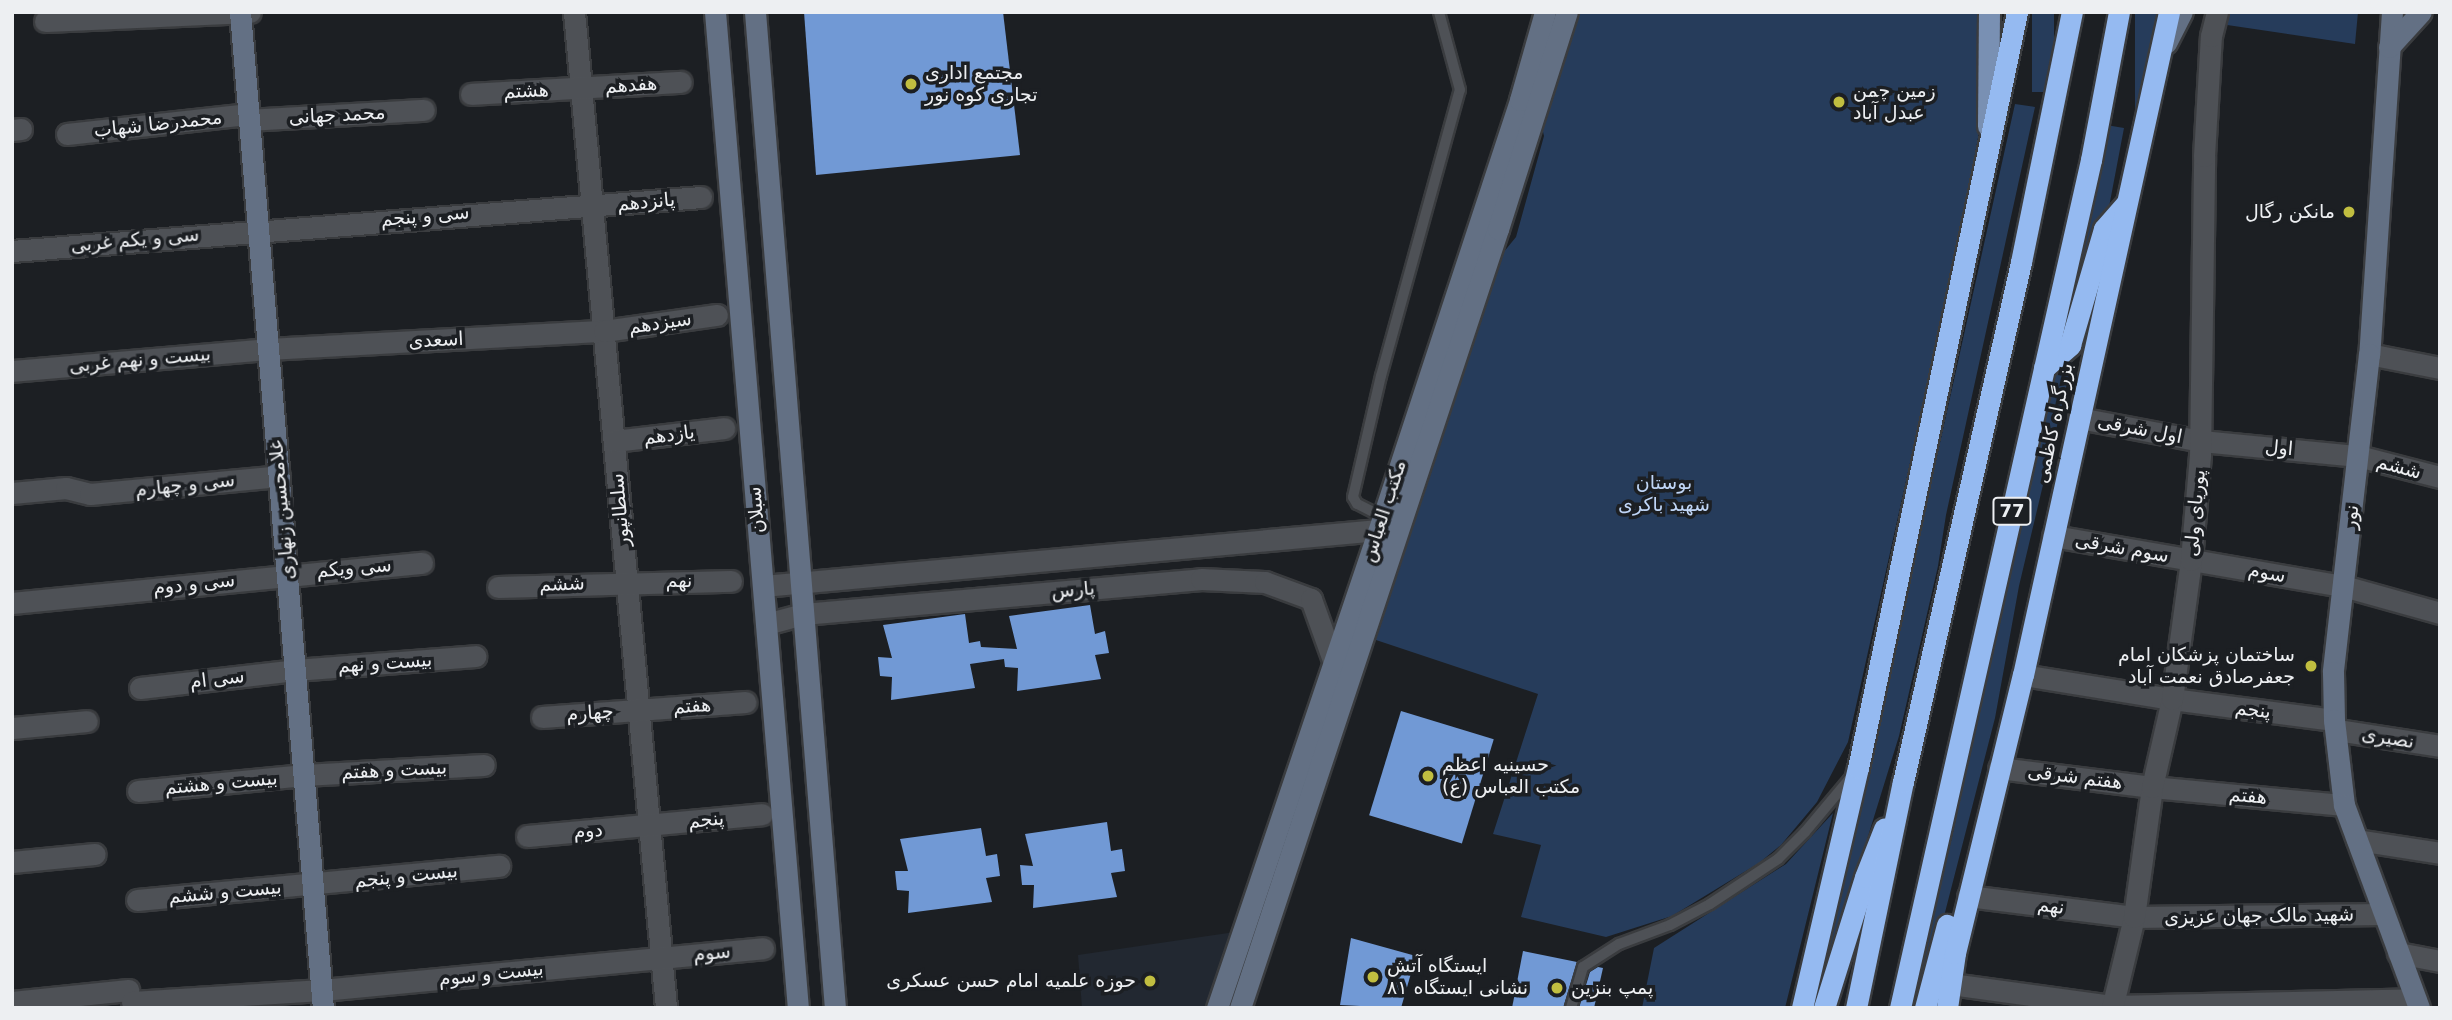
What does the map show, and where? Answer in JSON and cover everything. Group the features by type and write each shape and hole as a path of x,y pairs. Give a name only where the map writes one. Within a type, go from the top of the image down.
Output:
{"highway":[{"path":"1802,1008 1858,768 2018,12"},
{"name":"77","path":"1856,1008 1903,782 2021,262 2072,12"},
{"name":"بزرگراه کاظمی","path":"1900,1008 2091,160 2119,12"},
{"name":"بزرگراه کاظمی","path":"1947,1008 1968,896 2023,675 2169,12"},
{"path":"2045,368 2070,345 2104,229 2129,200"},
{"path":"1824,1008 1865,877 1903,782"},
{"path":"1925,1008 1955,898 1986,825"}],"main road":[{"path":"1987,162 1989,12"}],"street":[{"path":"45,21 250,12"},
{"name":"سلطانپور","path":"575,12 666,1008"},
{"name":"سبلان","path":"715,12 798,1008"},
{"name":"سبلان","path":"755,12 835,1008"},
{"name":"مکتب العباس","path":"1217,1008 1242,968 1386,527 1545,12"},
{"name":"مکتب العباس","path":"1246,1007 1242,968 1334,663 1386,527 1567,12"},
{"path":"2160,54 2182,12"},
{"name":"پوریای ولی","path":"2112,1007 2134,917 2152,787 2172,699 2191,560 2201,441 2204,156 2211,36 2217,12"},
{"name":"نور","path":"2392,12 2369,354 2333,672 2344,806 2417,1003"},
{"path":"2389,47 2421,12"},
{"name":"غلامحسین زنهاری","path":"240,13 323,999"},
{"name":"هفدهم","path":"582,89 681,82"},
{"name":"هشتم","path":"471,94 582,89"},
{"name":"محمد جهانی","path":"249,117 425,110"},
{"name":"محمدرضا شهاب","path":"67,134 249,117"},
{"name":"پانزدهم","path":"592,206 701,197"},
{"name":"سی و پنجم","path":"258,229 538,207 592,206"},
{"name":"سی و یکم غربی","path":"12,251 258,229"},
{"name":"سیزدهم","path":"604,331 717,315"},
{"name":"اسعدی","path":"268,349 604,331"},
{"name":"بیست و نهم غربی","path":"12,371 268,349"},
{"path":"2369,354 2440,368"},
{"name":"اول شرقی","path":"2079,418 2201,441"},
{"name":"یازدهم","path":"614,441 724,428"},
{"name":"اول","path":"2201,441 2358,456"},
{"name":"ششم","path":"2358,456 2440,477"},
{"name":"سی و چهارم","path":"12,493 66,488 90,494 279,476"},
{"name":"پارس","path":"763,586 801,580 1200,546 1386,527"},
{"name":"سوم شرقی","path":"2053,537 2191,560"},
{"path":"1200,546 1201,579"},
{"name":"سوم","path":"2191,560 2343,586 2440,613"},
{"name":"سی ویکم","path":"287,574 422,563"},
{"name":"سی و دوم","path":"12,603 287,574"},
{"name":"پارس","path":"766,624 803,614 1201,579 1265,582 1311,599 1334,663"},
{"name":"نهم","path":"627,582 731,581"},
{"name":"ششم","path":"498,587 627,582"},
{"name":"بیست و نهم","path":"295,670 475,656"},
{"name":"سی ام","path":"140,688 295,670"},
{"name":"پنجم","path":"2023,675 2336,725"},
{"name":"هفتم","path":"638,709 745,702"},
{"name":"چهارم","path":"542,717 638,709"},
{"path":"12,728 87,721"},
{"name":"نصیری","path":"2336,725 2440,746"},
{"name":"بیست و هفتم","path":"304,775 484,765"},
{"name":"هفتم شرقی","path":"1999,768 2152,787"},
{"name":"بیست و هشتم","path":"138,791 304,775"},
{"name":"هفتم","path":"2152,787 2344,806"},
{"name":"پنجم","path":"649,825 762,814"},
{"name":"دوم","path":"527,836 649,825"},
{"path":"2357,840 2440,853"},
{"path":"12,862 95,853"},
{"name":"بیست و پنجم","path":"313,885 499,866"},
{"name":"بیست و ششم","path":"137,900 313,885"},
{"name":"نهم","path":"1968,896 2134,917"},
{"name":"شهید مالک جهان عزیزی","path":"2134,917 2384,914"},
{"name":"سوم","path":"661,957 763,948"},
{"path":"2398,953 2440,961"},
{"name":"بیست و سوم","path":"12,1002 130,996 323,999 661,957"},
{"path":"1951,984 2112,1007 2417,1003"}],"lane":[{"path":"1386,527 1357,504 1353,497 1381,376 1460,90 1439,12"},
{"path":"1571,1008 1583,967 1619,944 1670,925 1710,904 1778,859 1805,832 1858,768"}],"shaded area":[{"name":"حوزه علمیه امام حسن عسکری","path":"1235,932 1211,1008 1082,1008 1078,955"}],"green space":[{"name":"بوستان شهید باکری","path":"1579,12 1983,12 1981,121 1959,242 1848,742 1817,802 1781,845 1759,863 1672,916 1606,937 1521,917 1541,845 1493,834 1538,694 1370,638 1494,264 1516,237 1544,136 1541,123"},
{"path":"2032,12 2054,12 2054,92 2032,92"},
{"path":"2135,12 2157,12 2157,116 2135,116"},
{"path":"2210,12 2358,12 2355,44 2207,22"},
{"path":"2015,104 2035,107 1946,515 1938,566 1899,736 1815,1008"},
{"path":"2106,125 2124,128 2109,207 2019,586 1995,718 1932,963 1917,1008 1911,1008 1952,837"},
{"path":"1833,813 1785,1008 1642,1008 1654,948 1786,864"}],"building":[{"name":"مجتمع اداری تجاری کوه نور","path":"804,12 1003,12 1020,155 816,175"},
{"path":"1090,605 1095,634 1105,631 1109,653 1095,655 1101,679 1017,691 1018,668 1005,667 1004,659 970,664 975,688 891,700 892,677 880,676 878,657 892,658 883,625 965,614 969,643 980,641 981,647 1017,649 1009,616"},
{"name":"حسینیه اعظم مکتب العباس (ع)","path":"1401,711 1494,739 1462,844 1369,815"},
{"path":"1107,822 1111,851 1122,849 1125,871 1111,873 1117,897 1033,908 1034,885 1022,885 1020,865 1033,866 1025,834"},
{"path":"981,828 986,856 997,854 1000,876 986,878 992,902 908,913 909,891 897,890 895,871 908,871 900,839"},
{"path":"1351,938 1416,956 1401,1008 1340,1005"},
{"name":"پمپ بنزین","path":"1523,951 1577,962 1563,1008 1512,1008"},
{"path":"1598,967 1603,968 1594,1008 1579,1008 1590,972"}],"place":[{"name":"مجتمع اداری تجاری کوه نور","path":"911,84"},
{"name":"زمین چمن عبدل آباد","path":"1839,102"},
{"name":"مانکن رگال","path":"2349,212"},
{"name":"ساختمان پزشکان امام جعفرصادق نعمت آباد","path":"2311,666"},
{"name":"حسینیه اعظم مکتب العباس (ع)","path":"1428,776"},
{"name":"ایستگاه آتش نشانی ایستگاه ۸۱","path":"1373,977"},
{"name":"حوزه علمیه امام حسن عسکری","path":"1150,981"},
{"name":"پمپ بنزین","path":"1557,988"}]}
